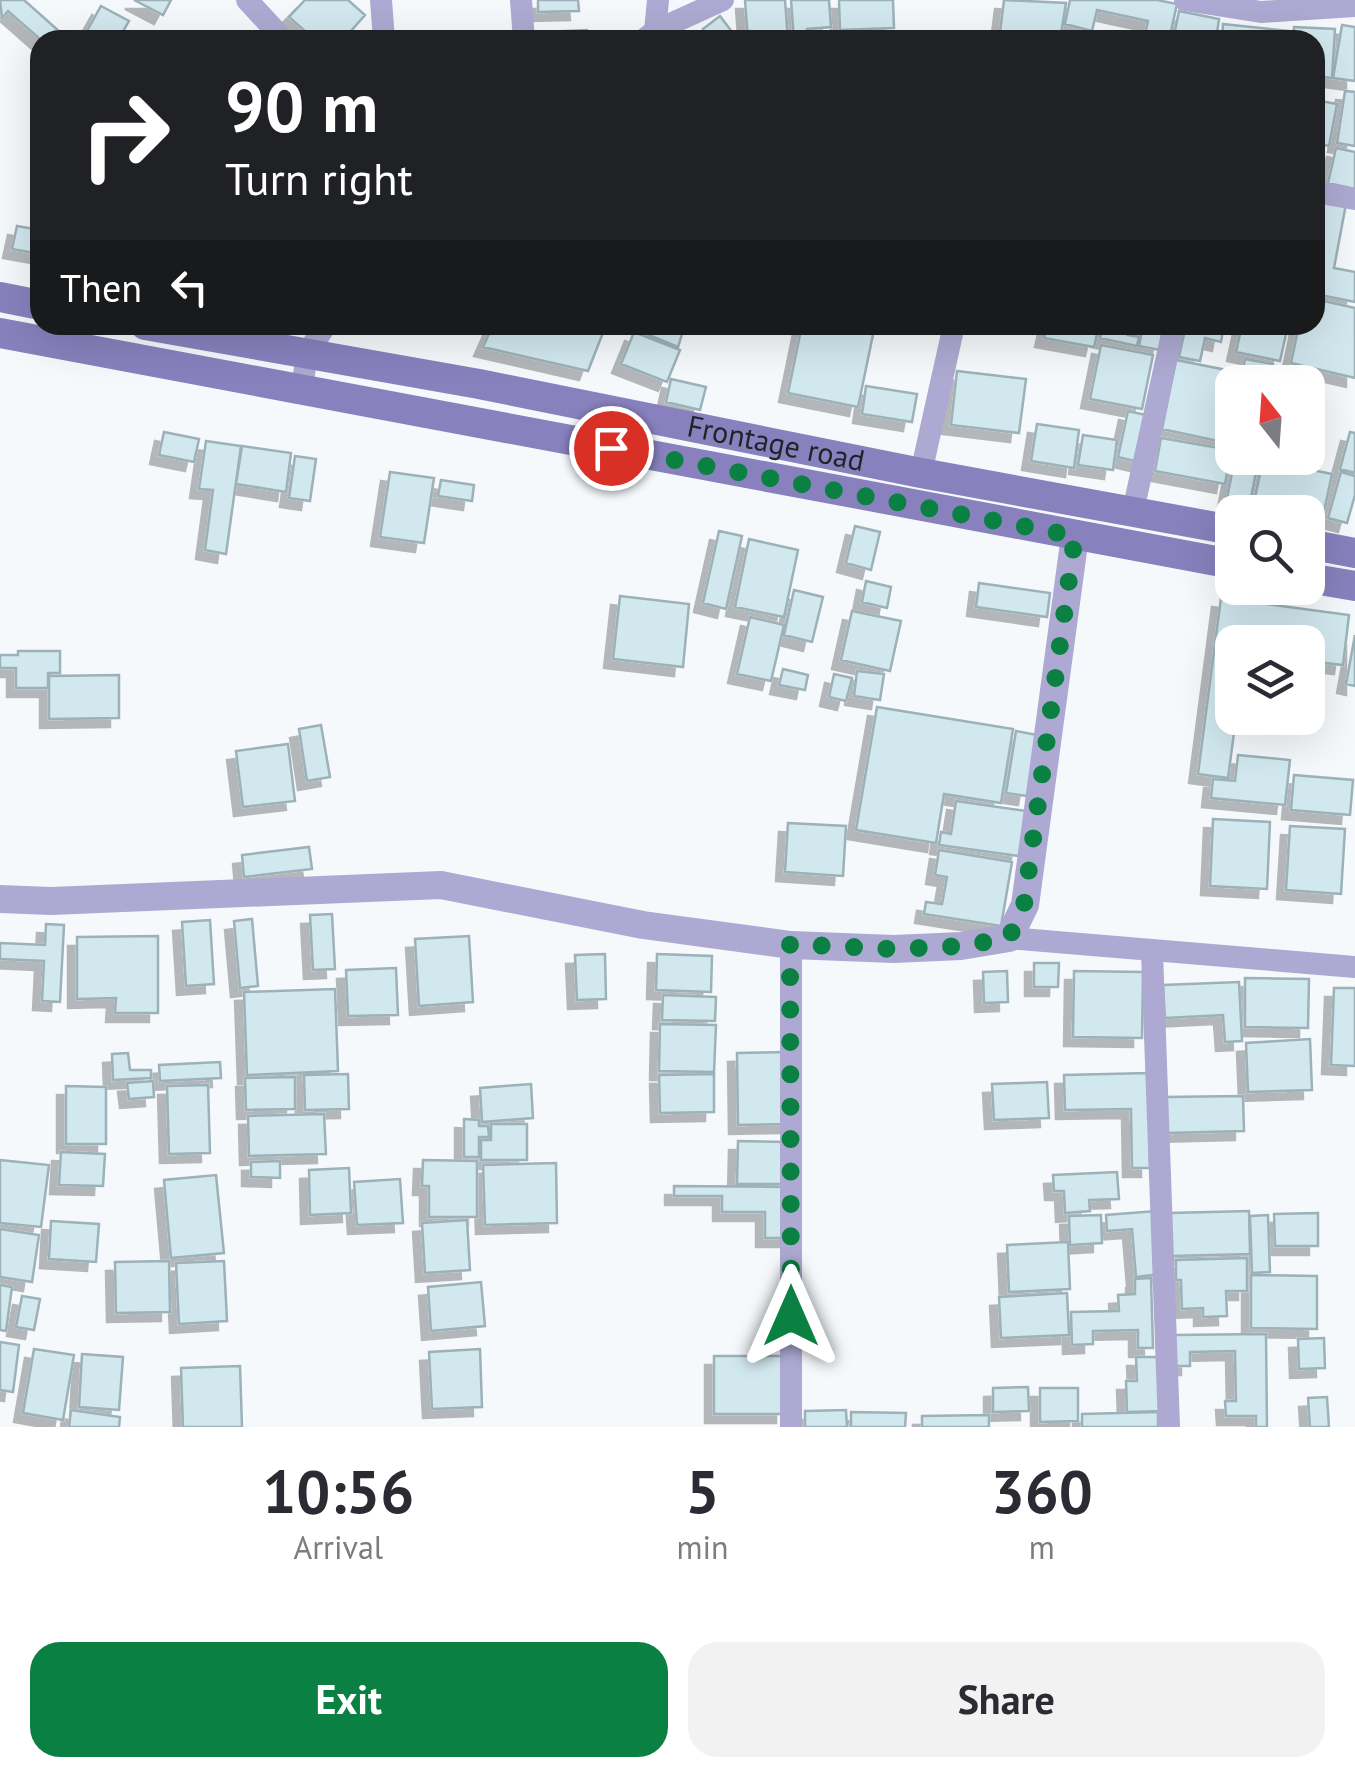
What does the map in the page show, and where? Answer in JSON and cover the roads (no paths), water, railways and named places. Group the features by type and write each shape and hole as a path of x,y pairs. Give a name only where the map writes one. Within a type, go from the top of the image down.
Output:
{"main road":[{"path":"0,297 30,303"},
{"path":"0,332 1215,561"},
{"name":"Frontage road","path":"203,335 1215,527"},
{"path":"1325,547 1355,553"},
{"path":"1325,581 1355,586"}],"street":[{"path":"247,0 275,30"},
{"path":"381,0 383,30"},
{"path":"521,0 523,30"},
{"path":"650,30 658,0"},
{"path":"661,30 723,0"},
{"path":"1185,0 1261,12 1355,6"},
{"path":"1325,194 1355,198"},
{"path":"302,389 308,353 320,335"},
{"path":"921,473 952,335"},
{"path":"1133,511 1172,335"},
{"path":"1009,938 1024,905 1075,536"},
{"path":"0,899 68,900 441,885 644,925 790,944 894,949 961,946 1009,938 1355,967"},
{"path":"790,944 791,1427"},
{"path":"1152,952 1169,1427"}]}
